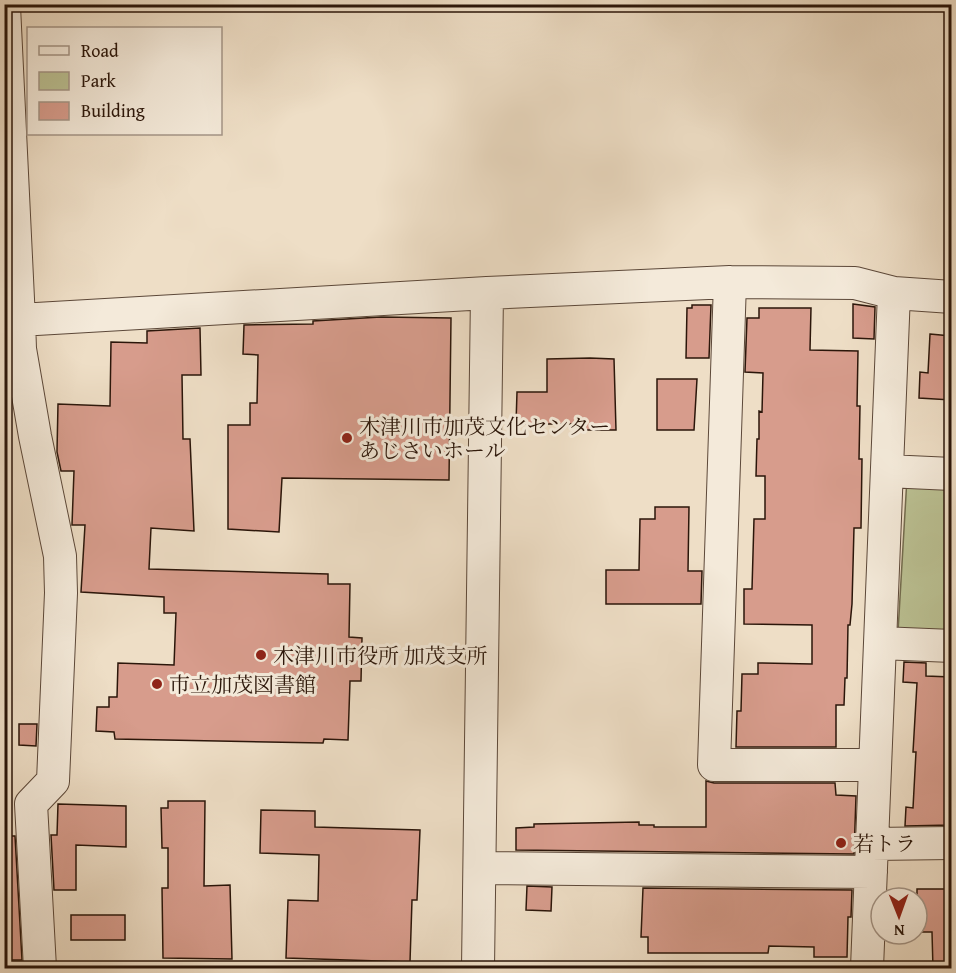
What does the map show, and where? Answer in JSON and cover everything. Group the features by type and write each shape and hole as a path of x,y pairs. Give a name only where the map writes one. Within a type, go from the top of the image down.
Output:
{"street":[{"path":"4,6 12,320 20,350 34,436 60,556 61,584 53,781 18,805 40,969"},
{"path":"12,320 487,293 730,282 855,283 894,293 951,297"},
{"path":"730,282 714,765 875,765"},
{"path":"478,969 487,293"},
{"path":"867,969 894,293"},
{"path":"887,471 951,474"},
{"path":"880,643 951,645"},
{"path":"480,868 871,858 951,843"}],"green space":[{"path":"907,478 951,480 951,635 898,632"}],"building":[{"path":"853,304 875,307 874,339 853,338"},
{"path":"692,305 711,305 709,358 686,358 687,308 692,308"},
{"path":"759,308 811,308 810,350 858,351 857,406 860,406 859,459 862,459 861,528 854,528 847,678 845,678 844,705 836,705 836,747 736,747 737,711 741,711 742,674 758,674 758,663 812,664 812,625 744,624 744,589 752,589 754,519 765,519 765,476 756,476 763,373 745,372 747,318 759,318"},
{"path":"381,317 451,318 449,480 282,478 279,532 228,529 228,425 250,425 250,403 257,403 258,355 243,354 244,325 313,324 313,321"},
{"path":"200,328 201,375 182,375 183,439 190,439 194,531 151,528 149,569 328,574 328,584 350,584 349,637 362,638 361,681 350,681 348,740 324,739 323,743 115,739 114,732 96,731 97,707 109,707 109,697 117,697 118,663 174,665 176,613 164,613 164,597 81,592 85,525 72,525 74,471 61,471 57,452 58,404 110,406 111,342 147,343 147,331"},
{"path":"930,334 951,336 951,400 919,398 920,372 928,373"},
{"path":"547,359 614,359 616,430 579,430 579,424 516,424 517,392 547,392"},
{"path":"657,379 697,379 694,430 657,430"},
{"path":"655,507 689,507 688,571 702,571 701,604 606,604 606,570 639,570 640,519 655,519"},
{"path":"904,662 926,663 926,676 951,677 951,825 905,826 906,807 913,808 917,683 903,682"},
{"path":"19,724 37,724 36,746 19,745"},
{"path":"706,781 714,783 835,783 836,795 856,796 854,854 516,850 516,828 534,827 534,824 639,822 639,825 654,825 654,827 706,827"},
{"path":"168,801 205,801 204,886 230,885 232,959 163,958 162,888 168,888 168,848 162,848 161,808 168,808"},
{"path":"58,804 126,806 126,847 76,845 76,890 54,890 51,835 57,835"},
{"path":"261,810 315,811 315,827 420,830 417,900 412,900 410,962 286,958 288,900 318,901 319,855 260,853"},
{"path":"4,836 15,836 22,960 4,960"},
{"path":"527,886 552,887 551,911 526,910"},
{"path":"643,888 852,890 851,917 848,917 847,957 814,957 814,947 769,946 768,953 648,953 648,937 641,937"},
{"path":"929,889 951,889 951,969 933,969 932,932 929,932"},
{"path":"71,915 125,915 125,940 71,940"}],"place":[{"name":"木津川市加茂文化センター あじさいホール","path":"347,438"},
{"name":"木津川市役所 加茂支所","path":"261,655"},
{"name":"市立加茂図書館","path":"157,684"},
{"name":"若トラ","path":"841,843"}]}
